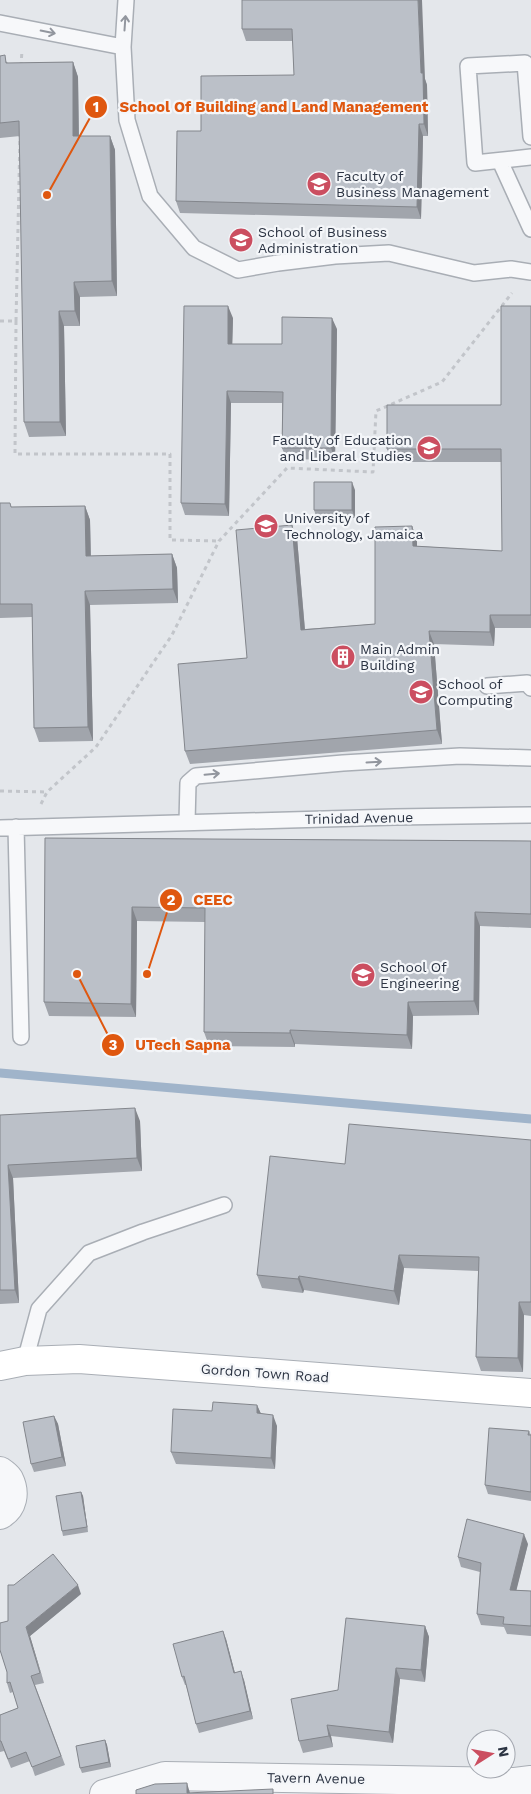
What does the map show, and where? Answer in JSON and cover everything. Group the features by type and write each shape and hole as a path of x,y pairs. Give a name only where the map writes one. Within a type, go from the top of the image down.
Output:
{"main road":[{"name":"Gordon Town Road","path":"12,1364 79,1359 531,1393"}],"street":[{"path":"0,1470 9,1478 14,1498 7,1511 0,1515"},
{"name":"Tavern Avenue","path":"104,1794 165,1776 520,1785"}],"lane":[{"path":"126,0 123,47 127,120 150,196 194,248 238,270 335,256 389,253 474,273 511,269 530,272"},
{"path":"0,23 123,47"},
{"path":"531,137 524,63 468,66 475,163 531,157"},
{"path":"500,160 531,229"},
{"path":"487,686 527,684 531,688"},
{"path":"187,822 188,783 196,776 343,763 460,756 531,758"},
{"name":"Trinidad Avenue","path":"0,828 395,816 531,815"},
{"path":"21,1037 22,827"},
{"path":"12,1364 39,1309 89,1253 143,1232 224,1205"}],"path":[{"path":"21,67 22,27"},
{"path":"20,125 15,454 170,454 170,540 219,541"},
{"path":"22,827 47,792 96,747 172,635 219,541 287,468 374,472 376,412 442,382 530,272"},
{"path":"0,321 16,321"},
{"path":"0,791 47,792"}],"building":[{"path":"242,0 418,0 424,124 419,124 417,207 176,201 177,131 201,131 201,76 294,75 292,29 242,29"},
{"path":"5,55 6,63 73,62 73,136 110,136 112,281 74,282 75,311 59,311 60,422 24,422 19,121 0,123 0,56"},
{"path":"184,306 228,306 228,344 282,344 282,317 332,318 331,448 282,448 283,392 227,391 225,504 181,503"},
{"path":"501,306 531,306 531,615 490,615 490,632 429,631 437,730 185,751 178,664 247,658 236,530 292,525 301,630 375,624 375,527 412,526 413,546 502,551 501,449 387,449 387,405 501,405"},
{"path":"314,482 352,482 352,510 314,510"},
{"path":"0,503 10,503 11,507 85,506 86,556 172,554 173,589 85,591 88,727 34,728 32,604 0,604"},
{"path":"45,838 531,841 531,914 475,912 474,1001 408,1002 407,1035 290,1030 290,1033 204,1032 205,908 132,907 131,1004 44,1002"},
{"path":"135,1108 137,1158 8,1165 15,1290 0,1290 0,1115"},
{"path":"349,1124 531,1140 531,1302 519,1302 518,1358 476,1357 479,1257 399,1255 394,1291 299,1276 298,1279 257,1275 270,1156 345,1164"},
{"path":"213,1402 257,1405 257,1413 273,1415 271,1458 171,1452 173,1409 212,1411"},
{"path":"54,1416 62,1457 31,1464 23,1422"},
{"path":"489,1428 529,1431 528,1435 531,1435 531,1492 485,1485"},
{"path":"81,1492 87,1527 62,1531 56,1496"},
{"path":"467,1519 524,1534 510,1590 531,1591 531,1626 503,1624 504,1617 477,1614 481,1563 458,1557"},
{"path":"53,1554 78,1585 26,1627 40,1673 31,1676 61,1756 32,1767 26,1752 8,1759 0,1741 0,1715 18,1708 10,1682 7,1683 7,1672 0,1650 0,1623 8,1621 8,1585 14,1585"},
{"path":"346,1618 425,1626 421,1670 396,1668 389,1732 327,1725 329,1736 299,1741 291,1699 338,1690"},
{"path":"223,1631 234,1673 241,1671 250,1711 196,1724 184,1676 182,1677 173,1644"},
{"path":"105,1740 109,1762 80,1768 76,1746"},
{"path":"187,1783 187,1793 273,1789 273,1794 136,1794 136,1790 155,1784"}],"waterway":[{"path":"0,1073 531,1119"}],"place":[{"name":"Faculty of Business Management","path":"319,184"},
{"name":"School Of Building and Land Management","path":"47,195"},
{"name":"School of Business Administration","path":"241,240"},
{"name":"Faculty of Education and Liberal Studies","path":"429,448"},
{"name":"University of Technology, Jamaica","path":"266,526"},
{"name":"Main Admin Building","path":"343,657"},
{"name":"School of Computing","path":"421,692"},
{"name":"UTech Sapna","path":"77,974"},
{"name":"CEEC","path":"147,974"},
{"name":"School Of Engineering","path":"363,975"}]}
